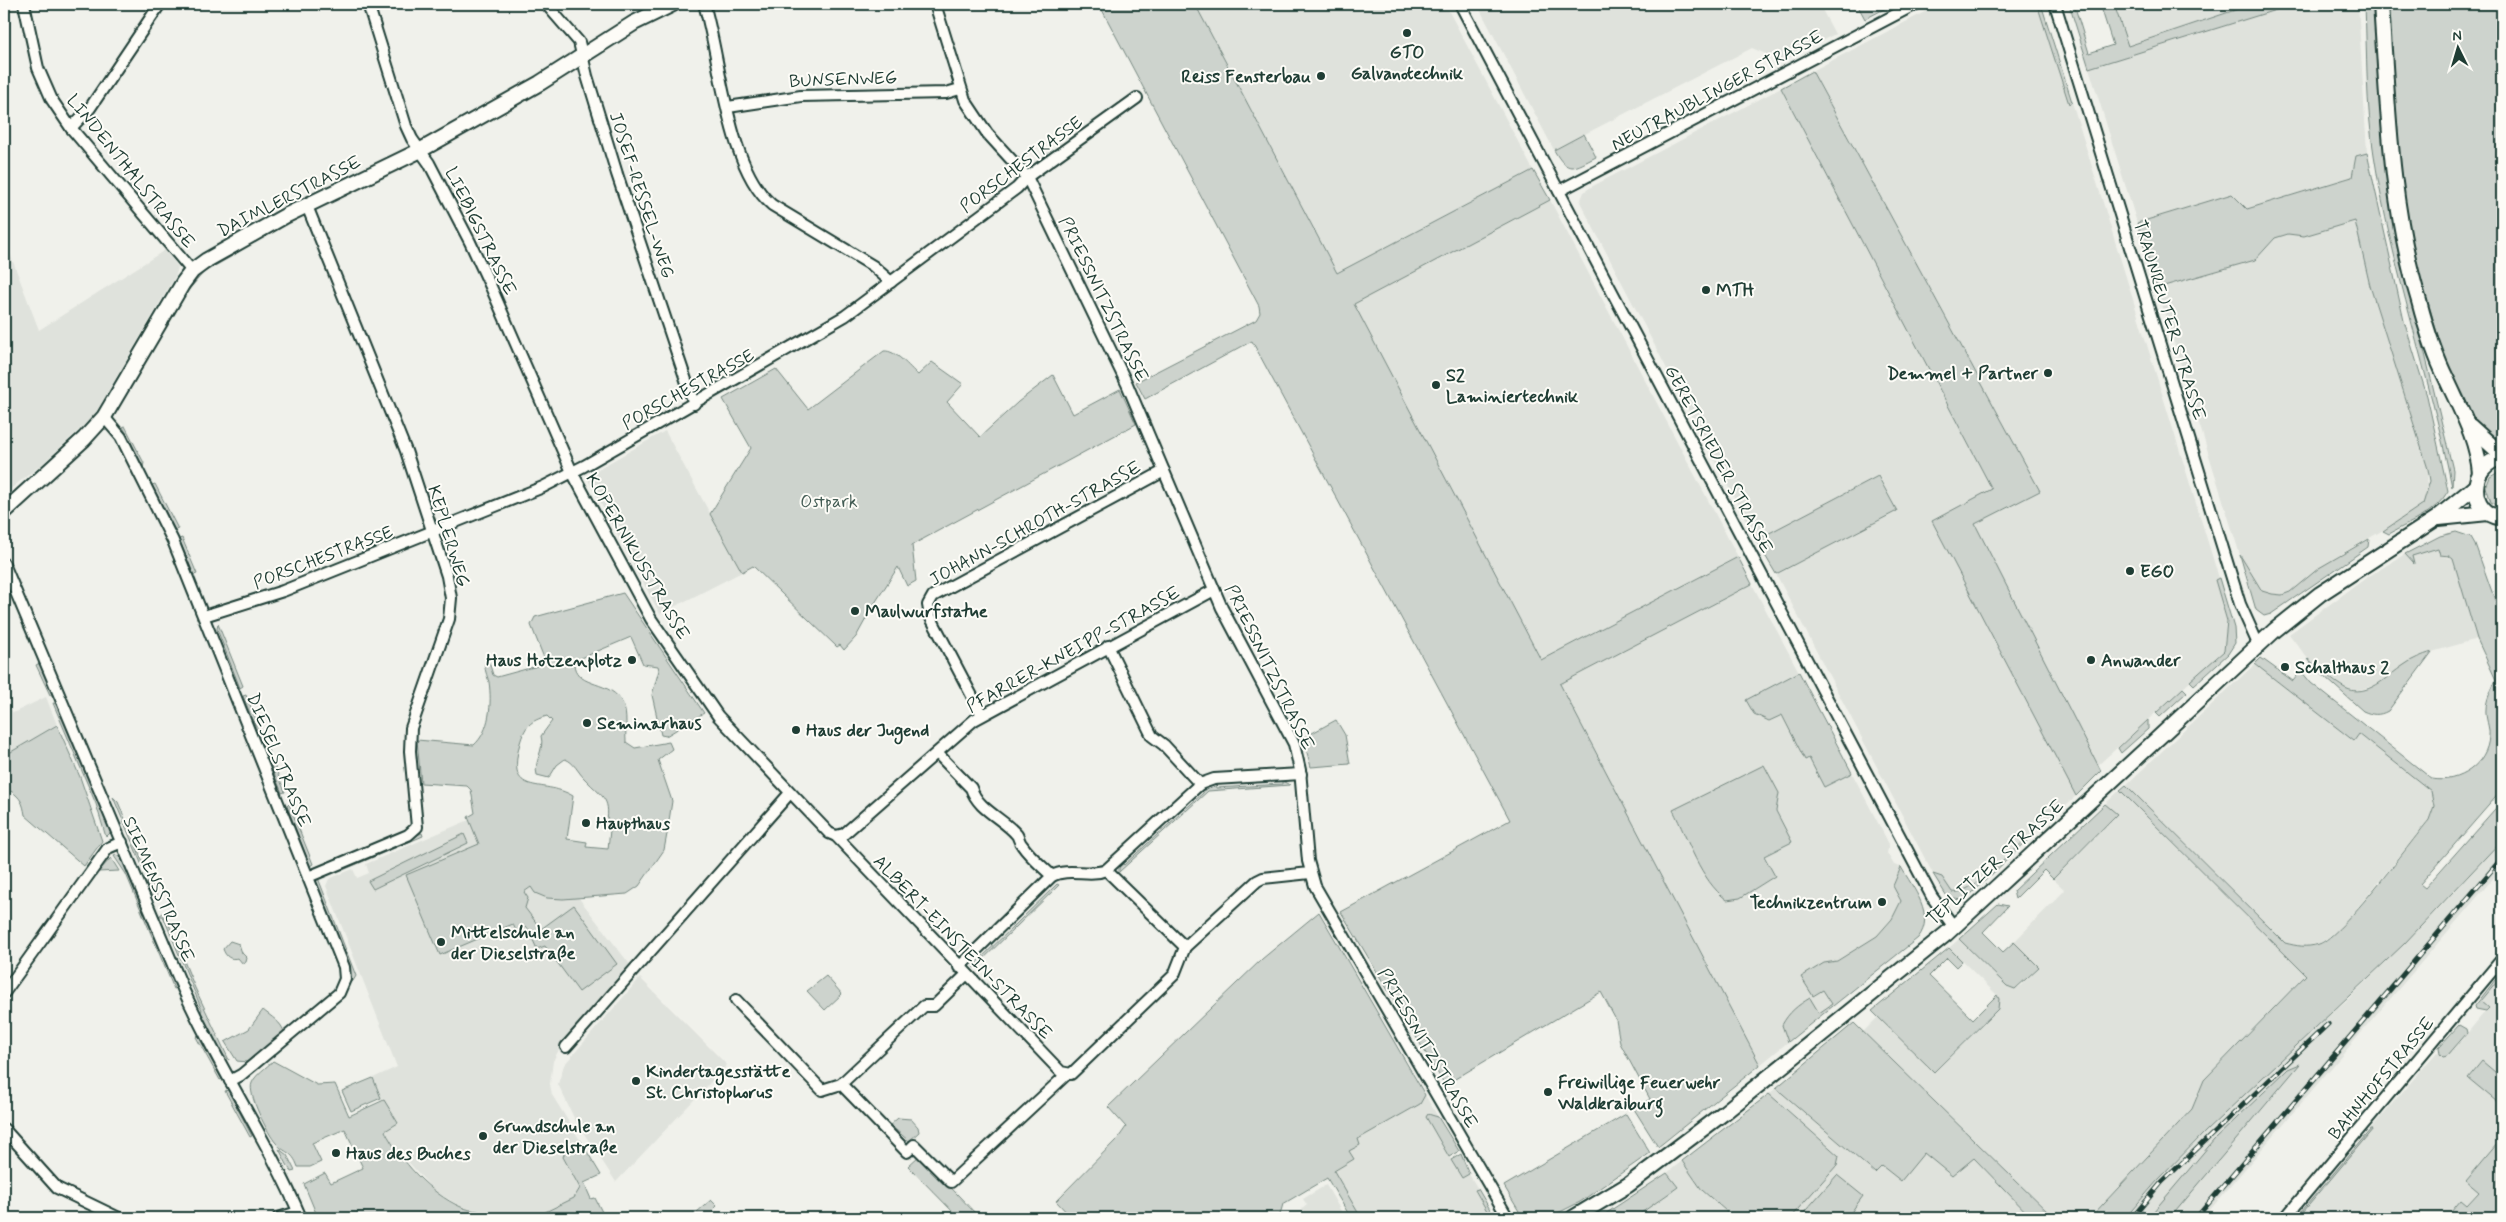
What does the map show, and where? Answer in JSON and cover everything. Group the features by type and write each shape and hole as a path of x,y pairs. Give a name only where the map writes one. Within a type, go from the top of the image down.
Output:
{"street":[{"name":"LINDENTHALSTRASSE","path":"24,4 44,83 52,100 71,128 192,271"},
{"path":"71,128 90,108 160,4"},
{"name":"LIEBIGSTRASSE","path":"368,4 401,113 412,139 429,163 491,287 572,472"},
{"name":"JOSEF-RESSEL-WEG","path":"546,4 579,42 619,182 694,404"},
{"name":"DAIMLERSTRASSE","path":"4,512 84,439 104,417 179,288 192,271 207,260 307,206 419,151 583,57 622,30 673,4"},
{"path":"704,4 742,158 755,185 765,200 873,266 891,282"},
{"name":"PRIESSNITZSTRASSE","path":"934,4 960,89 976,120 1027,177 1128,384 1214,590 1294,744 1300,774 1310,873 1321,899 1508,1218"},
{"name":"GERETSRIEDER STRASSE","path":"1460,4 1932,897 1954,927"},
{"name":"NEUTRAUBLINGER STRASSE","path":"1559,191 1916,4"},
{"name":"TRAUNREUTER STRASSE","path":"2055,4 2240,604 2258,644"},
{"path":"2381,4 2389,121 2400,219 2419,302 2446,379 2470,426 2480,504 2488,513 2502,518"},
{"name":"BUNSENWEG","path":"728,107 779,98 946,93 960,89"},
{"name":"PORSCHESTRASSE","path":"204,616 283,591 543,487 572,472 814,336 845,316 1017,188 1027,177 1138,98"},
{"name":"KEPLERWEG","path":"307,206 395,422 447,576 451,604 449,619 411,728 410,751 417,827 408,835 308,877"},
{"name":"DIESELSTRASSE","path":"104,417 121,438 162,517 204,616 344,967 343,987 331,1000 241,1075 230,1081"},
{"path":"2470,426 2502,457"},
{"name":"TEPLITZER STRASSE","path":"1572,1218 1628,1185 1725,1112 1954,927 2258,644 2320,594 2432,521 2478,479 2488,464 2502,457"},
{"name":"JOHANN-SCHROTH-STRASSE","path":"982,715 930,616 928,605 933,596 1164,471"},
{"name":"KOPERNIKUSSTRASSE","path":"572,472 651,619 718,716 829,833 836,836"},
{"name":"TEPLITZER STRASSE","path":"2432,521 2446,516 2488,513"},
{"name":"SIEMENSSTRASSE","path":"4,564 184,991 201,1028 299,1215"},
{"name":"PFARRER-KNEIPP-STRASSE","path":"836,836 844,834 982,715 1214,590"},
{"path":"1108,646 1152,736 1164,745 1200,784"},
{"path":"937,753 971,788 973,795 995,818 1002,820 1018,836 1021,844 1052,876"},
{"path":"959,966 1052,876 1062,873 1099,872 1106,870 1200,784 1214,779 1300,774"},
{"path":"566,1047 790,793"},
{"name":"ALBERT-EINSTEIN-STRASSE","path":"836,836 1060,1072 1068,1074"},
{"path":"4,992 108,848 122,842"},
{"path":"1106,870 1185,947"},
{"path":"841,1084 907,1152 914,1144 951,1182 1174,975 1185,947 1259,879 1310,873"},
{"name":"BAHNHOFSTRASSE","path":"2285,1218 2502,959"},
{"path":"736,1000 822,1090 841,1084 924,1006 934,1006 967,974"},
{"path":"4,1129 57,1188 119,1218"},
{"path":"278,1218 299,1215"}],"shaded area":[{"path":"1195,4 1445,4 1533,170 1337,273"},
{"path":"1477,4 1819,4 1835,34 1782,61 1752,48 1554,150"},
{"path":"1940,4 2037,4 2069,103 2072,102 2219,578 2215,580 2227,621 2224,651 2098,765 1974,524 2040,491 1812,71"},
{"path":"2115,4 2253,4 2127,46"},
{"path":"2295,4 2358,4 2367,153 2356,156 2352,177 2247,209 2232,194 2137,223 2089,68"},
{"path":"1781,88 1992,489 1932,521 2076,796 1980,881 1958,894 1952,892 1942,877 1933,874 1776,574 1897,511 1879,476 1756,540 1580,202 1584,192 1591,187"},
{"path":"1550,200 1738,557 1541,660 1353,303"},
{"path":"2355,221 2370,286 2428,469 2427,496 2423,505 2415,512 2343,553 2290,592 2282,595 2271,594 2262,591 2240,555 2157,288 2255,260 2275,238 2288,234 2304,236"},
{"path":"4,238 39,330 165,250 178,267 176,275 93,417 41,465 4,494"},
{"path":"665,431 742,572 660,614 586,476"},
{"path":"2439,548 2441,555 2453,559 2477,639 2418,656 2379,684 2356,691 2344,688 2308,659 2289,634 2366,578 2405,554 2413,563 2411,556"},
{"path":"1752,584 1799,672 1746,700 1754,714 1769,721 1782,715 1805,760 1809,758 1824,787 1852,773 1889,844 1887,853 1894,865 1901,867 1893,886 1901,901 1892,919 1877,936 1837,961 1824,963 1814,995 1823,990 1832,1004 1819,1013 1782,1025 1788,1042 1760,1065 1560,684","holes":["1779,793 1776,811 1791,842 1764,856 1775,876 1740,898 1717,892 1708,879 1673,810"]},
{"path":"2255,664 2354,741 2359,734 2420,782 2431,791 2434,805 2429,820 2341,928 2320,943 2303,947 2285,943 2126,785"},
{"path":"4,695 13,713 46,697 57,725 4,756"},
{"path":"2120,790 2306,975 2204,1080 2192,1109 2090,1218 2054,1218 1863,1032 1878,1017 1935,1072 1998,1009 1999,1003 1997,995 1949,948 1959,939 2007,986 2011,988 2019,987 2039,967 2014,942 2065,890 2053,879 2116,815 2105,804"},
{"path":"469,820 516,931 527,926 541,929 525,908 523,892 531,887 563,899 578,897 631,966 562,1044 553,1061 550,1084 552,1095 580,1140 566,1149 563,1157 580,1188 574,1198 533,1218 493,1218 486,1212 462,1207 434,1191 390,1141 385,1131 397,1123 381,1098 373,1078 397,1067 326,886 329,879 353,869 357,878 369,873 366,864"},
{"path":"2502,840 2502,868 2203,1218 2125,1218 2158,1180 2206,1131 2303,1037 2346,1001 2442,905"},
{"path":"2502,976 2502,1078 2482,1061 2468,1077 2502,1106 2502,1138 2466,1181 2479,1191 2467,1205 2461,1200 2446,1218 2293,1218 2437,1052 2447,1056 2460,1042 2488,1008 2481,1001"},
{"name":"Kindertagesstätte St. Christophorus","path":"640,978 727,1065 616,1182 575,1120 558,1084 564,1065"},
{"path":"1776,1088 1875,1173 1881,1166 1924,1153 1974,1158 2032,1218 1790,1218 1839,1156 1769,1094"},
{"path":"1425,1095 1438,1117 1433,1115 1426,1117 1462,1178 1469,1174 1478,1189 1475,1191 1491,1218 1356,1218 1360,1216 1333,1171 1354,1159 1349,1151 1358,1139 1420,1104"},
{"path":"1682,1161 1702,1190 1726,1211 1727,1218 1634,1218 1678,1187 1667,1173"},
{"path":"1326,1185 1345,1218 1295,1218 1304,1213 1302,1209 1307,1205 1303,1199"}],"green space":[{"path":"1099,4 1195,4 1337,273 1533,170 1550,200 1354,304 1541,660 1738,557 1752,584 1560,684 1760,1065 1658,1147 1634,1109 1650,1099 1620,1043 1616,1020 1601,992 1445,1085 1341,912 1510,820 1252,341 1145,399 1136,382 1256,320 1260,313 1259,306"},
{"path":"1857,4 1887,4 1888,7 1865,19"},
{"path":"2037,4 2041,4 2072,102 2069,104"},
{"path":"2069,4 2074,4 2089,53 2113,45 2100,4 2114,4 2128,46 2253,4 2295,4 2089,68"},
{"path":"2365,4 2374,4 2384,153 2392,217 2453,470 2452,487 2381,197 2370,118"},
{"path":"2388,4 2502,4 2502,447 2480,426 2471,414 2456,386 2413,252 2399,163"},
{"path":"1812,71 2040,491 1975,524 2101,771 2076,796 1932,521 1992,489 1781,88"},
{"path":"1584,134 1596,157 1572,167 1563,163 1554,150"},
{"path":"2367,153 2404,321 2427,396 2448,491 2443,499 2430,511 2389,534 2383,531 2423,504 2430,481 2428,469 2370,286 2355,221 2304,236 2288,234 2275,238 2255,260 2157,288 2137,223 2232,194 2247,209 2352,177 2356,156"},
{"path":"234,251 236,254 204,272 186,293 186,287 202,270"},
{"name":"Ostpark","path":"884,351 889,351 898,356 918,375 932,362 963,384 947,402 980,437 1018,402 1053,375 1073,414 1120,389 1136,424 912,545 916,581 907,586 898,567 856,637 844,650 840,645 837,647 753,566 742,572 710,514 751,448 723,399 776,369 808,409"},
{"path":"125,426 144,463 143,467 123,427"},
{"path":"2502,470 2502,508 2491,502 2486,487 2490,477"},
{"path":"1878,476 1897,511 1776,574 1756,540"},
{"path":"155,484 178,529 175,530 152,485"},
{"path":"2456,532 2471,537 2475,544 2502,620 2502,790 2420,884 2425,888 2502,801 2502,840 2404,944 2206,1131 2158,1180 2125,1218 2090,1218 2192,1109 2204,1080 2306,975 2120,790 2126,785 2285,943 2310,946 2319,944 2330,937 2359,908 2429,820 2434,806 2431,791 2359,734 2354,741 2255,664 2261,658 2293,681 2301,671 2311,683 2432,779 2452,778 2470,770 2483,755 2487,746 2489,733 2486,705 2496,680 2477,639 2453,559 2449,556 2440,555 2438,548 2412,556 2414,564 2405,554 2440,536"},
{"path":"182,538 197,574 194,575 179,539"},
{"path":"2369,539 2368,547 2271,614 2264,616 2256,610 2240,555 2262,591 2282,595 2290,592 2319,568"},
{"path":"2219,578 2234,628 2235,643 2228,654 2194,685 2190,681 2224,651 2227,621 2215,580"},
{"path":"623,593 704,713 666,736 661,735 652,695 659,670 658,666 643,664 631,637 579,659 574,665 577,673 582,678 618,696 625,709 626,742 635,748 669,742 672,749 658,760 672,801 664,850 639,886 627,894 563,899 547,898 535,893 531,887 524,892 528,898 525,908 541,929 574,905 617,964 579,992 545,946 537,949 527,927 516,931 513,924 440,955 406,875 479,844 468,817 475,813 471,790 467,786 421,783 417,740 474,745 484,732 489,716 490,690 485,662 489,662 493,675 497,677 541,665 544,658 531,625 535,617","holes":["547,716 552,721 541,736 542,741 536,765 537,775 549,778 557,765 565,759 602,795 608,811 606,829 610,830 608,849 586,847 587,842 567,839 573,796 561,791 529,784 522,780 518,773 517,761 520,743 526,728 532,722"]},
{"path":"218,624 243,686 240,688 217,629"},
{"path":"2432,652 2388,711 2379,714 2363,711 2316,669 2308,659 2340,685 2353,691 2361,691 2376,685 2410,661"},
{"path":"40,663 54,695 50,695 36,665"},
{"path":"1799,672 1852,773 1824,787 1809,758 1805,760 1782,715 1769,721 1754,714 1746,700"},
{"path":"2183,688 2187,692 2160,717 2156,713"},
{"path":"246,695 261,731 258,733 243,696"},
{"path":"53,703 58,704 111,832 106,837 96,804"},
{"path":"1336,720 1345,735 1350,764 1311,767 1303,738"},
{"path":"2148,720 2148,729 2121,753 2118,748"},
{"path":"57,725 80,777 102,841 84,866 25,815 21,801 11,791 4,801 4,756"},
{"path":"263,738 285,792 282,793 260,739"},
{"path":"1764,765 1779,793 1776,811 1792,842 1764,856 1775,876 1740,898 1727,900 1709,882 1673,810"},
{"path":"1282,781 1290,785 1208,791 1119,872 1119,866 1122,863 1124,865 1203,793 1205,788 1215,785 1216,788 1282,784"},
{"path":"113,797 118,802 157,896 155,897 150,895 145,884 149,882"},
{"path":"289,804 313,864 310,866 287,806"},
{"path":"2105,804 2117,814 2053,879 2044,870 2015,899 2013,891"},
{"path":"422,833 423,836 343,870 342,867"},
{"path":"464,834 468,843 373,889 368,881"},
{"path":"2027,838 2028,840 1970,895 1961,900 1948,898 1933,874 1942,877 1952,892 1960,892 1980,881"},
{"path":"116,855 123,859 177,988 174,989 126,874 114,856"},
{"path":"111,858 119,871 98,872"},
{"path":"1901,867 1921,902 1924,911 1923,929 1918,938 1788,1042 1782,1025 1794,1009 1810,998 1819,1013 1832,1004 1823,990 1813,996 1801,977 1824,963 1837,961 1877,936 1892,919 1901,901 1893,886"},
{"path":"318,878 356,976 350,982 350,968 316,881"},
{"path":"1057,884 1059,885 974,968 974,959 977,962"},
{"path":"1998,904 2008,906 1983,932 2003,952 2014,942 2039,967 2015,989 2007,986 1959,939"},
{"path":"164,912 195,988 229,1060 223,1055 200,1013 202,1010 163,916 159,916"},
{"path":"1319,912 1425,1095 1420,1104 1358,1139 1360,1145 1349,1151 1354,1159 1334,1171 1360,1216 1351,1218 1327,1178 1283,1204 1279,1218 1072,1218 1056,1201 1119,1137 1126,1127 1108,1107 1262,959"},
{"path":"230,941 239,944 242,953 247,958 243,964 238,958 233,959 224,952 223,949"},
{"path":"1949,948 1962,961 1956,967 1947,958 1929,976 1973,1019 1997,995 1999,999 1998,1009 1934,1072 1872,1011"},
{"path":"2502,971 2502,976 2481,1001 2489,1008 2486,1011 2476,1009 2475,1006"},
{"path":"826,976 842,994 825,1010 807,991"},
{"path":"263,1010 279,1023 284,1033 247,1062 237,1061 225,1042 249,1029"},
{"path":"1854,1023 2054,1218 2032,1218 1974,1158 1952,1176 1924,1153 1901,1181 1882,1166 1875,1173 1776,1088"},
{"path":"2459,1025 2466,1029 2467,1033 2447,1056 2443,1057 2440,1054 2439,1047"},
{"path":"198,1035 222,1079 220,1080 196,1037"},
{"path":"273,1061 317,1085 335,1084 349,1116 384,1100 398,1123 385,1131 399,1154 417,1175 449,1201 465,1209 485,1213 493,1218 318,1218 304,1184 325,1173 331,1183 363,1168 345,1129 312,1143 321,1162 310,1167 298,1167 291,1155 276,1143 259,1114 251,1088 256,1077"},
{"path":"2482,1061 2502,1078 2502,1106 2468,1078"},
{"path":"2300,1064 2170,1218 2148,1218 2214,1140 2288,1069"},
{"path":"373,1078 381,1098 351,1111 342,1091"},
{"path":"228,1090 252,1136 250,1137 225,1091"},
{"path":"1769,1094 1839,1156 1837,1165 1790,1218 1727,1218 1726,1211 1702,1190 1682,1161"},
{"path":"1428,1114 1438,1117 1459,1151 1449,1157 1426,1117"},
{"path":"1626,1114 1650,1153 1580,1202 1548,1218 1523,1218 1504,1186"},
{"path":"898,1118 911,1119 918,1127 919,1132 909,1141 890,1125"},
{"path":"2371,1129 2373,1129 2298,1218 2296,1218"},
{"path":"2502,1138 2502,1218 2446,1218 2461,1200 2467,1205 2479,1192 2466,1181"},
{"path":"580,1140 601,1175 584,1183 591,1199 595,1198 605,1218 533,1218 574,1198 580,1188 563,1157 566,1149"},
{"path":"279,1149 287,1155 295,1171 291,1172"},
{"path":"1461,1154 1469,1174 1462,1178 1451,1160"},
{"path":"920,1155 980,1218 959,1218 908,1166"},
{"path":"1667,1173 1678,1187 1634,1218 1599,1218"},
{"path":"1837,1175 1863,1196 1852,1211 1851,1218 1799,1218"},
{"path":"1478,1189 1495,1218 1491,1218 1475,1190"},
{"path":"711,1200 717,1206 712,1211 719,1218 690,1218"}],"railway":[{"path":"2196,1218 2502,858"},
{"path":"2132,1218 2162,1182 2328,1024"}],"place":[{"name":"GTO Galvanotechnik","path":"1407,33"},
{"name":"Reiss Fensterbau","path":"1321,76"},
{"name":"MTH","path":"1706,290"},
{"name":"Demmel + Partner","path":"2048,373"},
{"name":"S2 Laminiertechnik","path":"1436,385"},
{"name":"EGO","path":"2130,571"},
{"name":"Maulwurfstatue","path":"855,611"},
{"name":"Haus Hotzenplotz","path":"632,660"},
{"name":"Anwander","path":"2091,660"},
{"name":"Schalthaus 2","path":"2285,667"},
{"name":"Seminarhaus","path":"587,723"},
{"name":"Haus der Jugend","path":"796,730"},
{"name":"Haupthaus","path":"586,823"},
{"name":"Technikzentrum","path":"1882,902"},
{"name":"Mittelschule an der Dieselstraße","path":"441,942"},
{"name":"Kindertagesstätte St. Christophorus","path":"636,1081"},
{"name":"Freiwillige Feuerwehr Waldkraiburg","path":"1548,1092"},
{"name":"Grundschule an der Dieselstraße","path":"483,1136"},
{"name":"Haus des Buches","path":"336,1153"}]}
